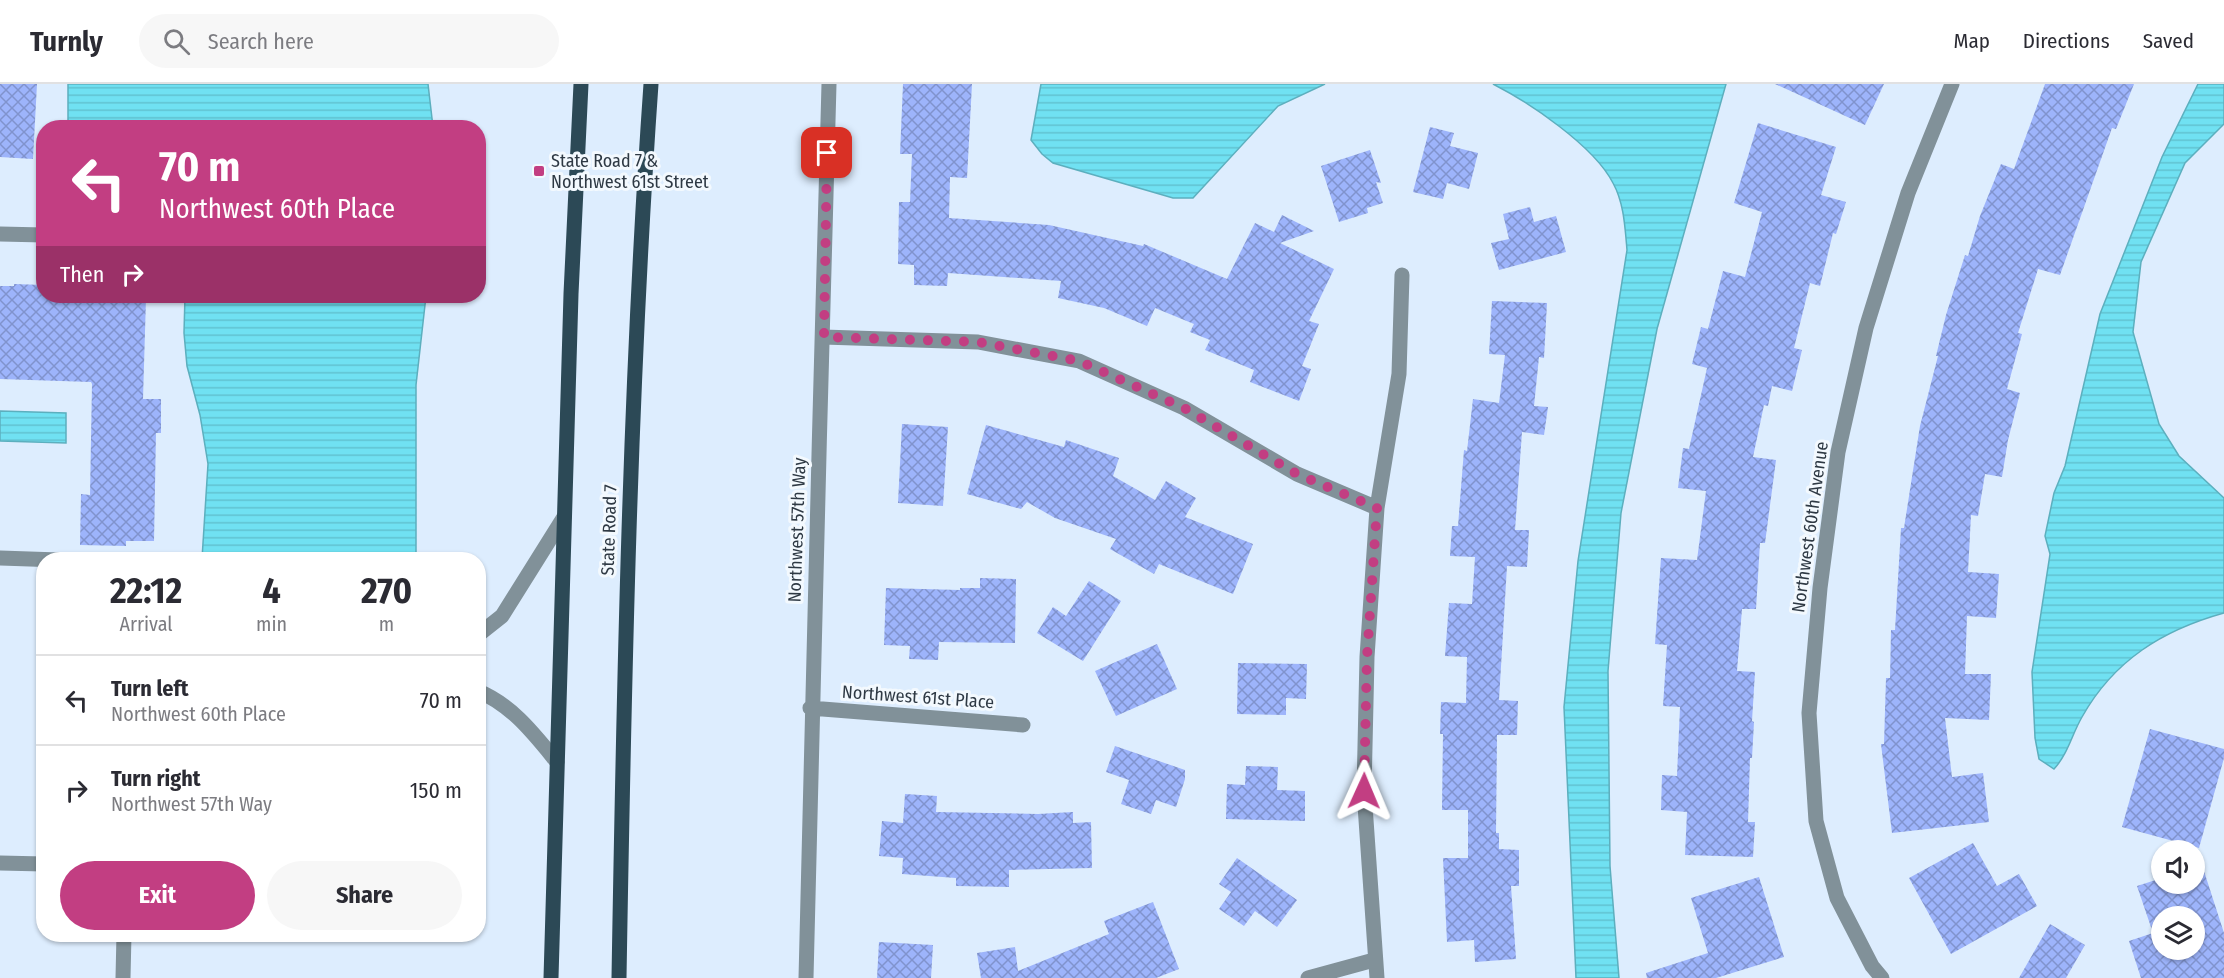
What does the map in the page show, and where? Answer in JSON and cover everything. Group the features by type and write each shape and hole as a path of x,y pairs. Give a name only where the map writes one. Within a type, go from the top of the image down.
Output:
{"main road":[{"path":"551,978 576,158 581,84"},
{"name":"State Road 7","path":"619,978 627,577 635,344 651,84"}],"street":[{"name":"Northwest 57th Way","path":"806,978 810,708 824,337 829,84"},
{"name":"Northwest 60th Avenue","path":"1882,978 1872,966 1837,898 1816,821 1809,713 1820,588 1838,452 1863,339 1908,193 1952,84"},
{"path":"0,234 36,235"},
{"path":"1377,978 1364,791 1367,657 1377,508 1399,374 1402,274"},
{"path":"824,337 978,342 1079,361 1184,408 1297,474 1377,508"},
{"path":"486,629 502,616 564,517"},
{"path":"0,558 36,559"},
{"path":"486,695 498,700 522,720 557,762"},
{"name":"Northwest 61st Place","path":"810,708 1023,725"},
{"path":"0,863 36,864"},
{"path":"123,978 124,942"},
{"path":"1308,978 1374,960"}],"water":[{"path":"68,84 428,84 432,120 68,120"},
{"path":"1041,84 1325,84 1278,106 1193,198 1173,198 1053,163 1042,154 1031,140"},
{"path":"1493,84 1726,84 1657,329 1621,513 1608,671 1610,866 1619,978 1576,978 1564,707 1578,561 1627,250 1625,224 1617,191 1604,169 1591,155 1560,127 1525,102"},
{"path":"2198,84 2224,84 2224,124 2185,163 2141,262 2133,332 2159,424 2179,456 2224,498 2224,613 2181,628 2161,638 2125,664 2095,697 2078,724 2063,757 2054,769 2039,759 2035,738 2032,672 2050,554 2045,536 2054,493 2065,466 2100,314 2162,157"},
{"path":"185,303 425,303 416,385 416,552 202,552 208,464 200,415 187,366 184,333"},
{"path":"0,411 66,413 66,443 0,441"}],"building":[{"path":"0,84 37,84 33,159 0,157"},
{"path":"903,84 972,84 967,178 950,177 949,218 1049,225 1143,246 1144,244 1227,279 1255,223 1274,232 1282,215 1314,231 1280,243 1334,269 1309,321 1319,324 1302,366 1311,369 1299,401 1250,382 1254,370 1205,350 1210,340 1190,332 1194,324 1155,308 1147,326 1104,308 1058,298 1061,281 948,273 947,286 914,285 914,265 898,264 899,202 910,202 912,154 900,154"},
{"path":"1775,84 1884,84 1865,125"},
{"path":"2045,84 2134,84 2116,129 2112,128 2060,275 2038,269 2018,333 2022,334 2007,389 2020,393 2008,440 2002,477 1985,474 1978,516 1971,515 1968,572 1999,574 1996,618 1967,616 1965,674 1991,674 1989,720 1945,718 1952,777 1983,773 1989,822 1892,833 1881,744 1884,744 1886,678 1890,678 1891,630 1895,630 1901,528 1904,528 1920,426 1946,315 1965,255 1968,256 1980,216 2001,164 2014,169"},
{"path":"1758,123 1836,147 1821,195 1846,202 1836,234 1833,233 1820,286 1810,283 1794,348 1802,350 1792,391 1772,386 1768,406 1764,405 1753,457 1776,460 1765,543 1760,543 1756,609 1742,609 1737,671 1755,672 1748,822 1755,822 1753,857 1685,855 1687,812 1661,810 1662,775 1677,776 1680,707 1663,706 1667,645 1655,644 1661,558 1697,560 1706,491 1678,488 1683,448 1689,449 1707,368 1692,364 1701,327 1708,329 1723,271 1745,277 1762,212 1734,203"},
{"path":"1430,127 1454,133 1450,146 1478,153 1469,189 1447,183 1443,199 1413,192"},
{"path":"1370,150 1381,183 1376,182 1383,203 1367,208 1368,213 1339,222 1321,166"},
{"path":"1530,207 1534,222 1556,216 1566,252 1499,270 1491,243 1509,239 1503,214"},
{"path":"14,284 36,285 36,303 146,303 143,399 161,399 161,433 156,433 154,541 126,541 126,546 80,545 81,494 90,495 92,384 91,382 0,379 0,286 14,286"},
{"path":"1492,301 1547,303 1544,358 1539,357 1534,406 1548,407 1544,435 1522,432 1515,530 1529,530 1527,567 1507,566 1499,700 1518,701 1517,735 1497,735 1496,833 1499,833 1499,849 1519,850 1519,886 1511,886 1516,959 1475,962 1474,940 1447,942 1443,858 1468,858 1468,810 1442,810 1443,734 1440,734 1441,702 1466,703 1467,657 1445,656 1449,603 1472,604 1475,557 1450,556 1452,526 1458,526 1464,450 1467,451 1473,399 1499,403 1505,355 1489,354"},
{"path":"902,424 948,427 943,506 898,503"},
{"path":"986,425 1064,447 1066,440 1119,458 1113,476 1155,500 1166,481 1196,498 1185,517 1253,544 1233,594 1159,564 1154,574 1110,549 1116,539 1055,518 1027,502 1021,509 967,494"},
{"path":"980,578 1016,579 1015,643 939,642 938,660 909,659 910,646 884,645 886,588 960,590 960,588 980,588"},
{"path":"1089,581 1121,601 1083,661 1037,633 1053,607 1066,616"},
{"path":"1157,644 1177,689 1116,716 1095,671"},
{"path":"1238,663 1307,664 1306,699 1286,698 1286,715 1237,714"},
{"path":"2150,729 2224,749 2224,758 2201,840 2170,840 2122,827"},
{"path":"1115,746 1185,770 1185,779 1176,807 1156,800 1151,814 1121,804 1129,780 1106,772"},
{"path":"1246,766 1278,767 1277,790 1305,791 1305,821 1226,819 1227,784 1245,785"},
{"path":"905,794 937,796 936,812 1038,814 1073,812 1073,823 1091,822 1092,868 1009,870 1009,887 956,886 956,878 902,874 903,858 879,856 882,821 903,823"},
{"path":"1973,843 1997,886 2019,874 2037,906 1951,954 1909,878"},
{"path":"1237,858 1297,900 1277,927 1255,911 1244,926 1219,909 1231,892 1219,884"},
{"path":"2205,874 2224,933 2224,978 2141,978 2129,941 2151,934 2151,960 2205,960 2205,906 2151,906 2151,927 2137,886 2151,882 2151,894 2205,894"},
{"path":"1759,877 1784,957 1716,978 1647,978 1646,973 1708,953 1691,898"},
{"path":"1153,902 1179,969 1156,978 981,978 977,953 1015,947 1018,971 1109,934 1104,921"},
{"path":"2050,924 2085,945 2066,978 2019,978"},
{"path":"879,942 933,945 931,978 877,978"}],"place":[{"name":"State Road 7 & Northwest 61st Street","path":"539,171"}],"route":[{"path":"827,153 824,337 978,342 1079,361 1184,408 1297,474 1377,508 1367,657 1364,791"}]}
